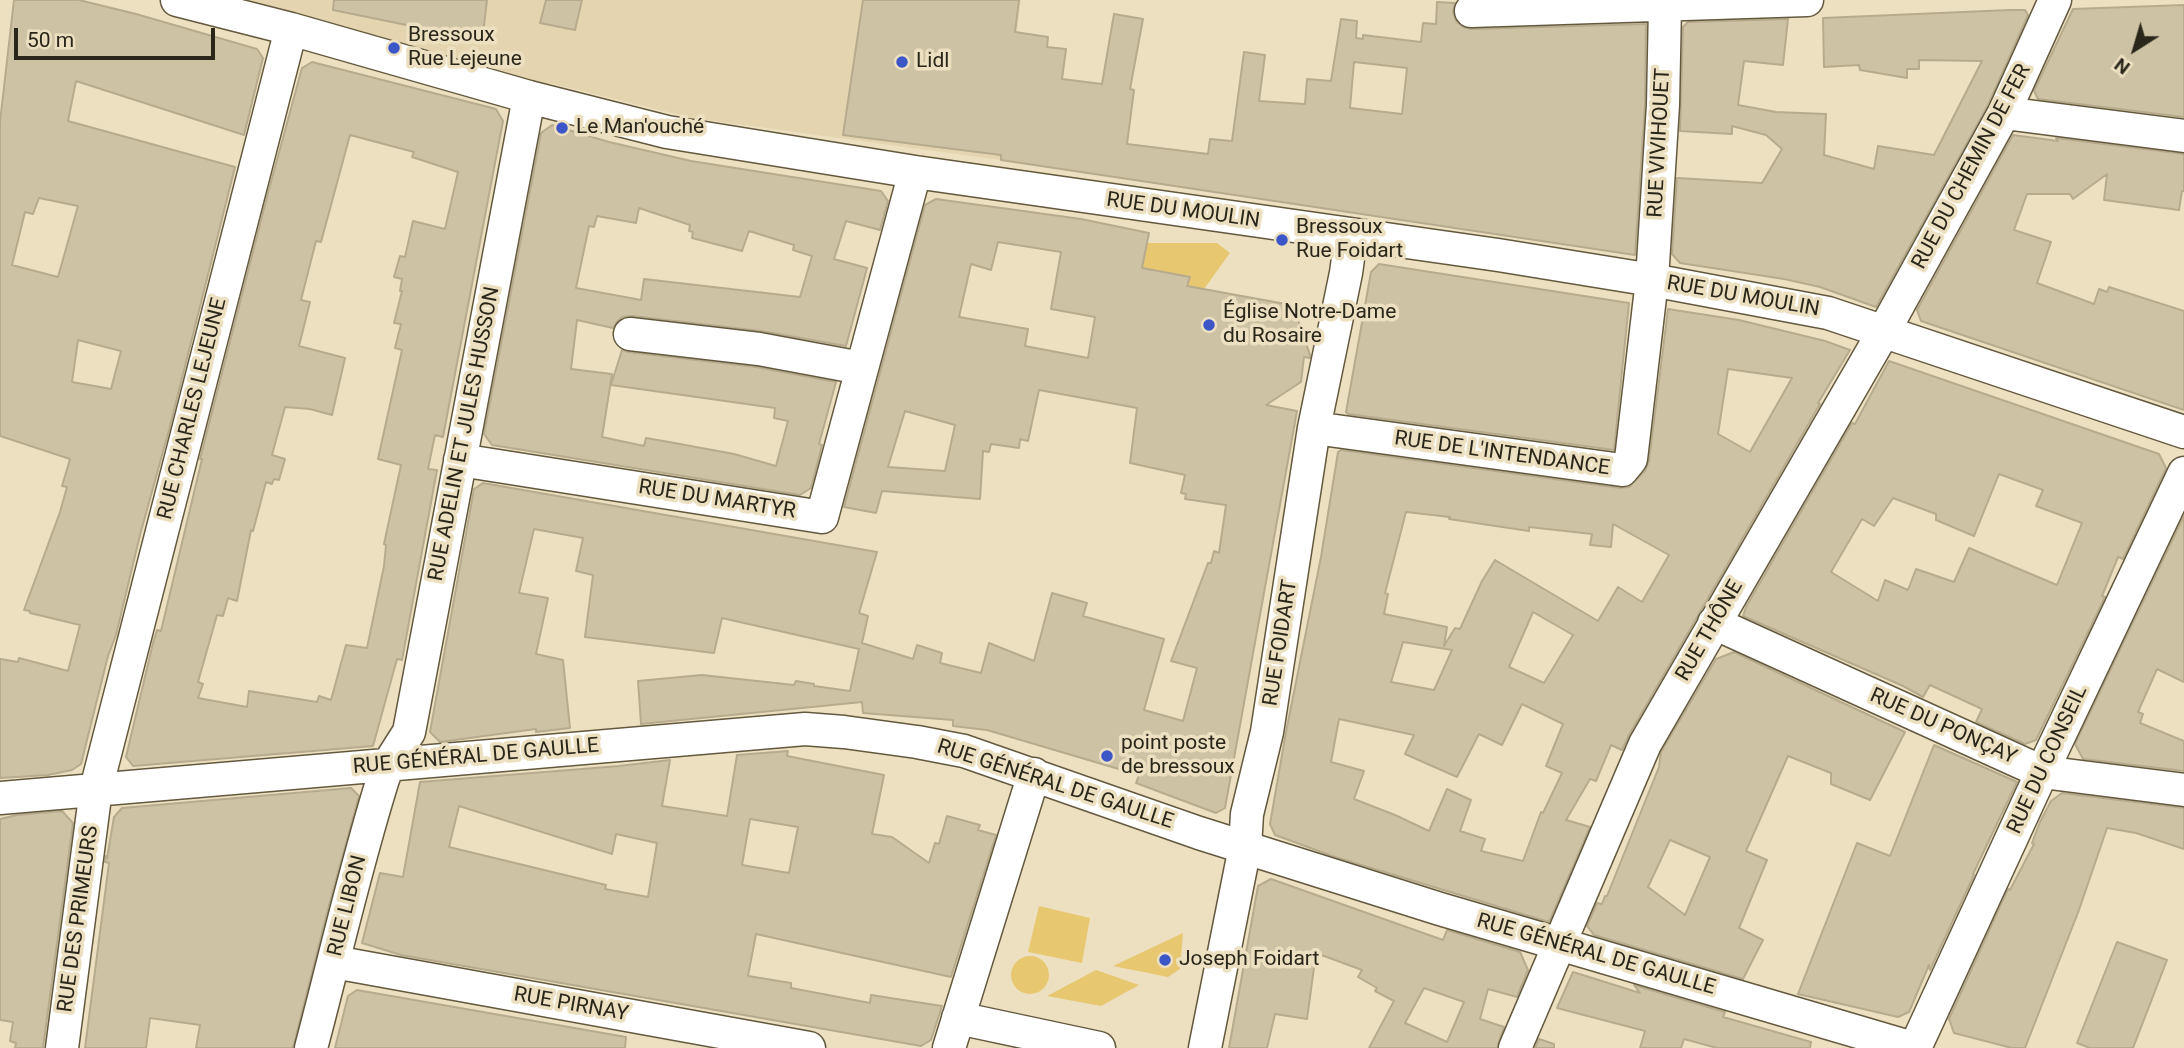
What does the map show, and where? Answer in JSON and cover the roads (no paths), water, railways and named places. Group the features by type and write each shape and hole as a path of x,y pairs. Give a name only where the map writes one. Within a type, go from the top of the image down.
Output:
{"street":[{"name":"RUE DU MOULIN","path":"177,0 529,97 667,132 915,172 1498,255 1828,313 2184,432"},
{"path":"1471,11 1807,0"},
{"name":"RUE DU CHEMIN DE FER","path":"1884,331 2004,113 2055,0"},
{"name":"RUE VIVIHOUET","path":"1652,280 1663,105 1665,6"},
{"name":"RUE CHARLES LEJEUNE","path":"96,789 290,29"},
{"name":"RUE ADELIN ET JULES HUSSON","path":"388,765 409,732 529,97"},
{"path":"2004,113 2184,135"},
{"name":"RUE DU MARTYR","path":"460,460 822,517 915,172"},
{"name":"RUE FOIDART","path":"1205,1048 1245,847 1247,814 1267,732 1314,428 1351,236"},
{"name":"RUE DE L'INTENDANCE","path":"1314,428 1622,470 1631,458 1652,280"},
{"name":"RUE THÔNE","path":"1515,1048 1645,744 1884,331"},
{"path":"629,334 759,349 861,368"},
{"name":"RUE DU CONSEIL","path":"1914,1048 2184,473"},
{"name":"RUE DU PONÇAY","path":"1714,623 2042,772 2184,790"},
{"name":"RUE GÉNÉRAL DE GAULLE","path":"0,797 804,729 917,742 964,751 1245,847 1440,909 1914,1048"},
{"name":"RUE LIBON","path":"311,1048 349,897 388,765"},
{"path":"948,1048 1034,774"},
{"name":"RUE DES PRIMEURS","path":"62,1048 96,789"},
{"name":"RUE PIRNAY","path":"334,962 808,1048"},
{"path":"958,1018 1099,1048"}],"place":[{"name":"Bressoux Rue Lejeune","path":"394,48"},
{"name":"Lidl","path":"902,62"},
{"name":"Le Man'ouché","path":"562,128"},
{"name":"Bressoux Rue Foidart","path":"1282,240"},
{"name":"Église Notre-Dame du Rosaire","path":"1209,325"},
{"name":"point poste de bressoux","path":"1107,756"},
{"name":"Joseph Foidart","path":"1165,960"}]}
